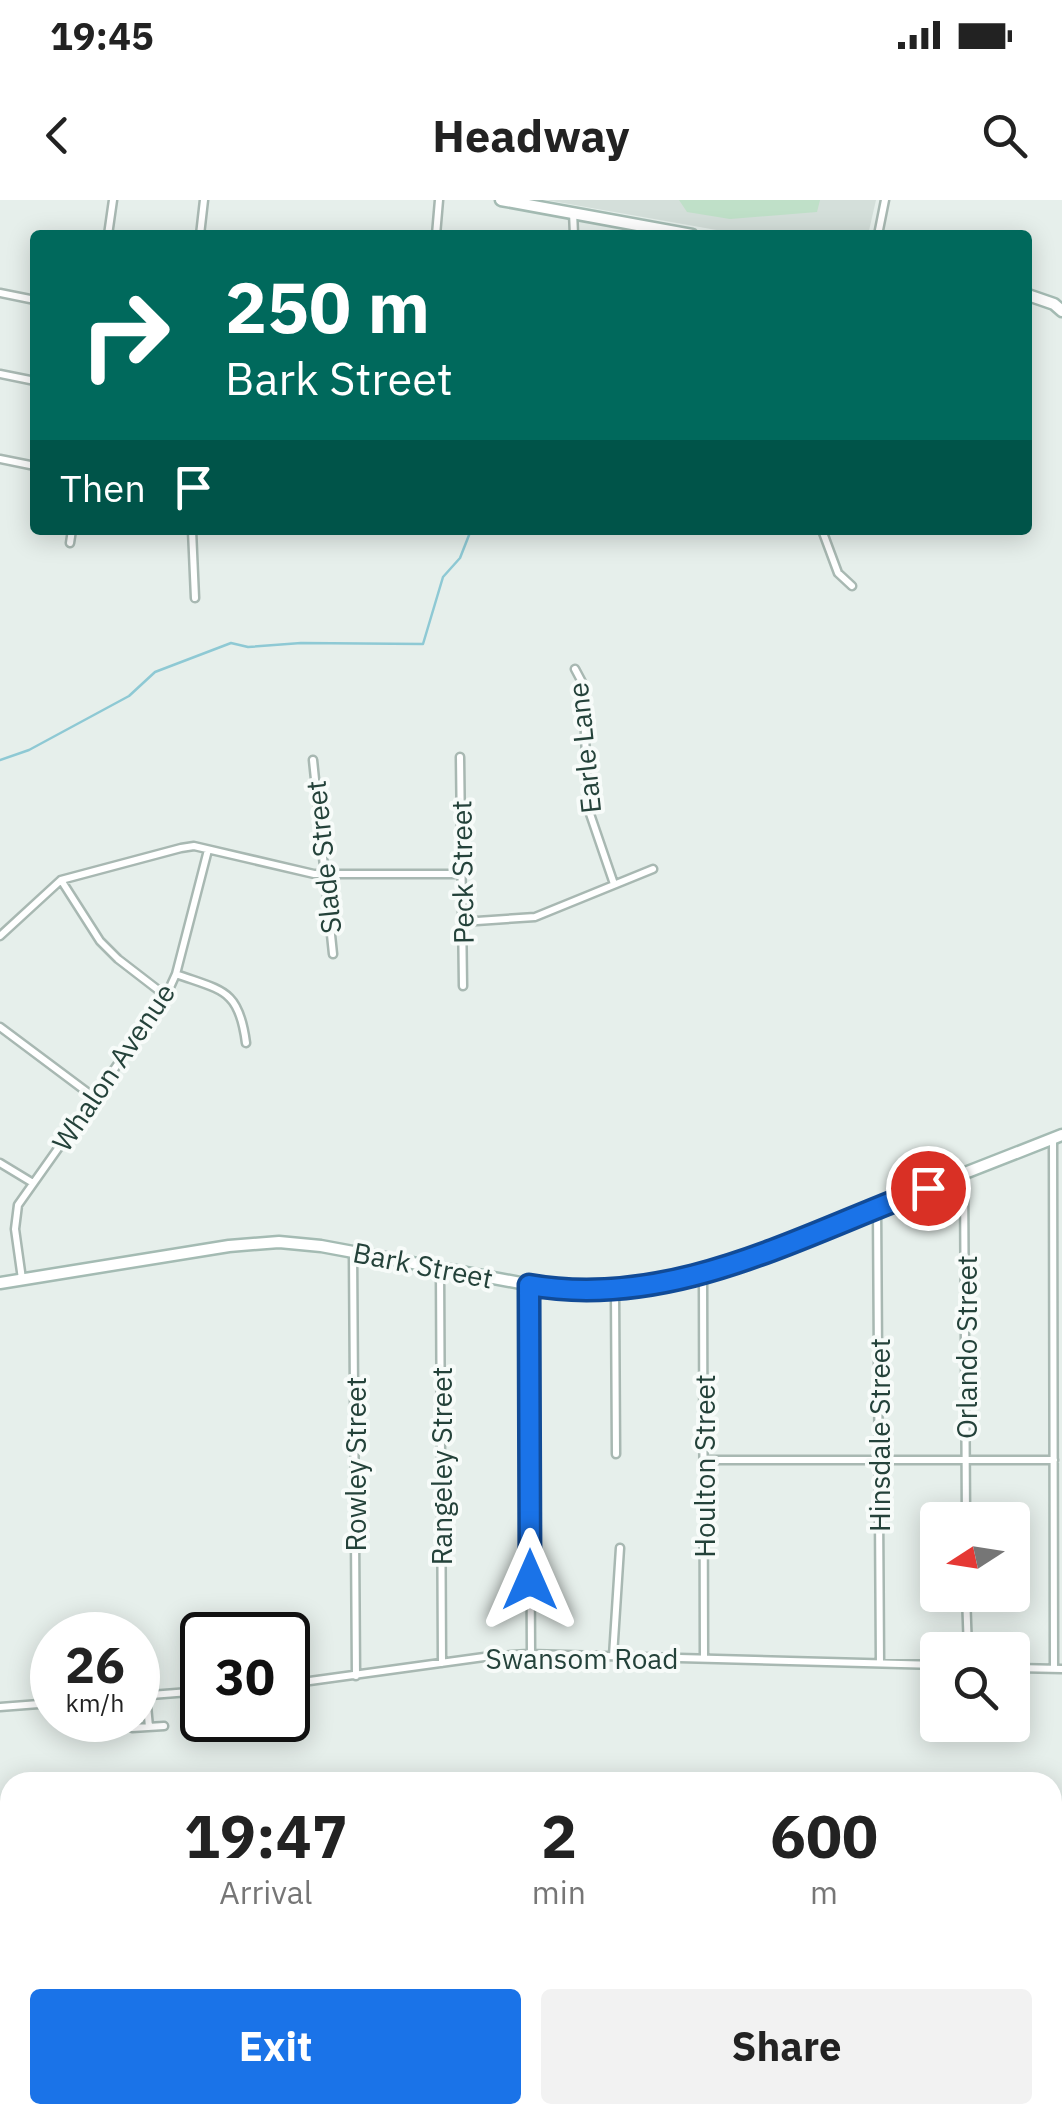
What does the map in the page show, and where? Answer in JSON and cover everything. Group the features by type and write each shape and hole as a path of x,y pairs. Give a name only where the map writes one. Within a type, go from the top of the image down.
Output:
{"main road":[{"path":"501,200 666,230"},
{"path":"1032,296 1054,304 1062,312"},
{"name":"Bark Street","path":"0,1282 247,1244 302,1243 529,1285 586,1291 653,1286 703,1274 1058,1137"}],"street":[{"path":"109,230 113,200"},
{"path":"201,230 204,200"},
{"path":"436,230 439,200"},
{"path":"879,230 885,200"},
{"path":"573,212 574,230"},
{"path":"0,293 30,299"},
{"path":"0,374 30,380"},
{"path":"0,459 30,465"},
{"path":"70,543 71,535"},
{"path":"192,535 194,598"},
{"path":"824,535 838,573 852,586"},
{"name":"Earle Lane","path":"575,669 583,684 588,808 614,884"},
{"name":"Peck Street","path":"460,757 463,986"},
{"name":"Slade Street","path":"313,760 333,954"},
{"path":"0,936 61,880 182,848 208,849 325,874 462,874"},
{"name":"Whalon Avenue","path":"22,1279 15,1219 18,1205 166,996 176,974 208,849"},
{"path":"462,922 535,917 653,868"},
{"path":"61,880 100,941 166,996"},
{"path":"176,974 231,997 238,1005 246,1043"},
{"path":"0,1026 95,1098"},
{"path":"1030,1668 1058,1669 1054,1460 1058,1137"},
{"path":"0,1162 33,1183"},
{"name":"Orlando Street","path":"964,1174 966,1502"},
{"name":"Hinsdale Street","path":"877,1207 880,1664"},
{"name":"Rowley Street","path":"354,1252 356,1676"},
{"name":"Rangeley Street","path":"440,1269 442,1663"},
{"name":"Houlton Street","path":"703,1274 704,1658"},
{"path":"529,1285 530,1654"},
{"path":"615,1290 616,1454"},
{"path":"704,1460 1054,1460"},
{"path":"613,1656 620,1548"},
{"name":"Swansom Road","path":"310,1681 530,1654 920,1665"},
{"path":"0,1707 30,1705"},
{"path":"160,1726 164,1726"}],"shaded area":[{"path":"546,200 876,200 869,230 717,230"}],"green space":[{"path":"679,200 820,200 817,212 730,219 687,212"}],"waterway":[{"path":"0,760 29,750 129,696 155,672 231,643 248,647 301,643 423,644 443,577 460,558 469,535"}],"route":[{"path":"530,1580 529,1285 600,1291 678,1281 928,1188"}]}
